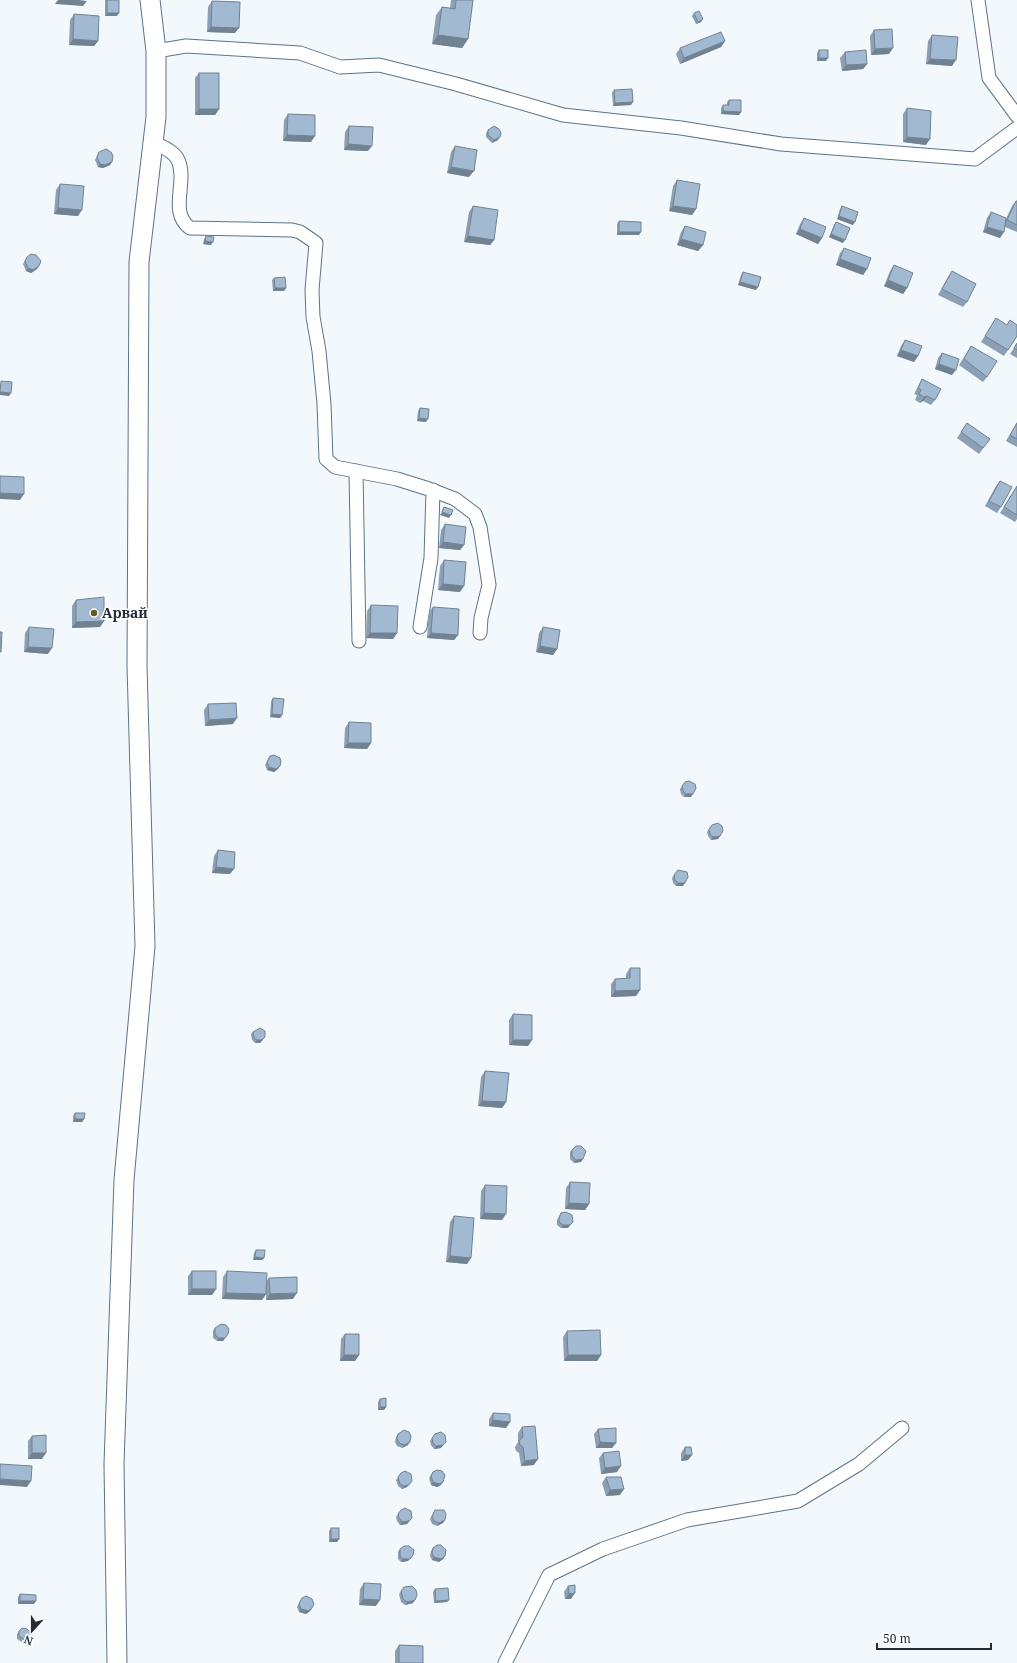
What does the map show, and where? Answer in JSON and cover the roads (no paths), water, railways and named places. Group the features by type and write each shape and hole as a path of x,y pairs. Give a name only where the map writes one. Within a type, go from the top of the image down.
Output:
{"main road":[{"path":"117,1663 114,1464 124,1180 145,946 137,666 139,262 156,116 156,51 150,0"}],"street":[{"path":"978,0 989,78 1017,116"},
{"path":"156,51 186,46 300,53 340,67 379,65 456,84 562,115 681,128 781,144 975,159 1017,128"},
{"path":"153,142 173,153 178,159 180,168 180,215 184,224 190,228 292,230 300,232 316,243 312,290 313,317 319,351 324,404 325,454 328,461 336,467 397,479 433,490 455,499 474,514 480,527 489,584 481,618 480,634"},
{"path":"356,470 359,641"},
{"path":"420,627 431,558 433,490"},
{"path":"505,1663 549,1575 603,1549 687,1520 798,1501 859,1464 902,1428"}],"place":[{"name":"Арвай","path":"94,613"}]}
